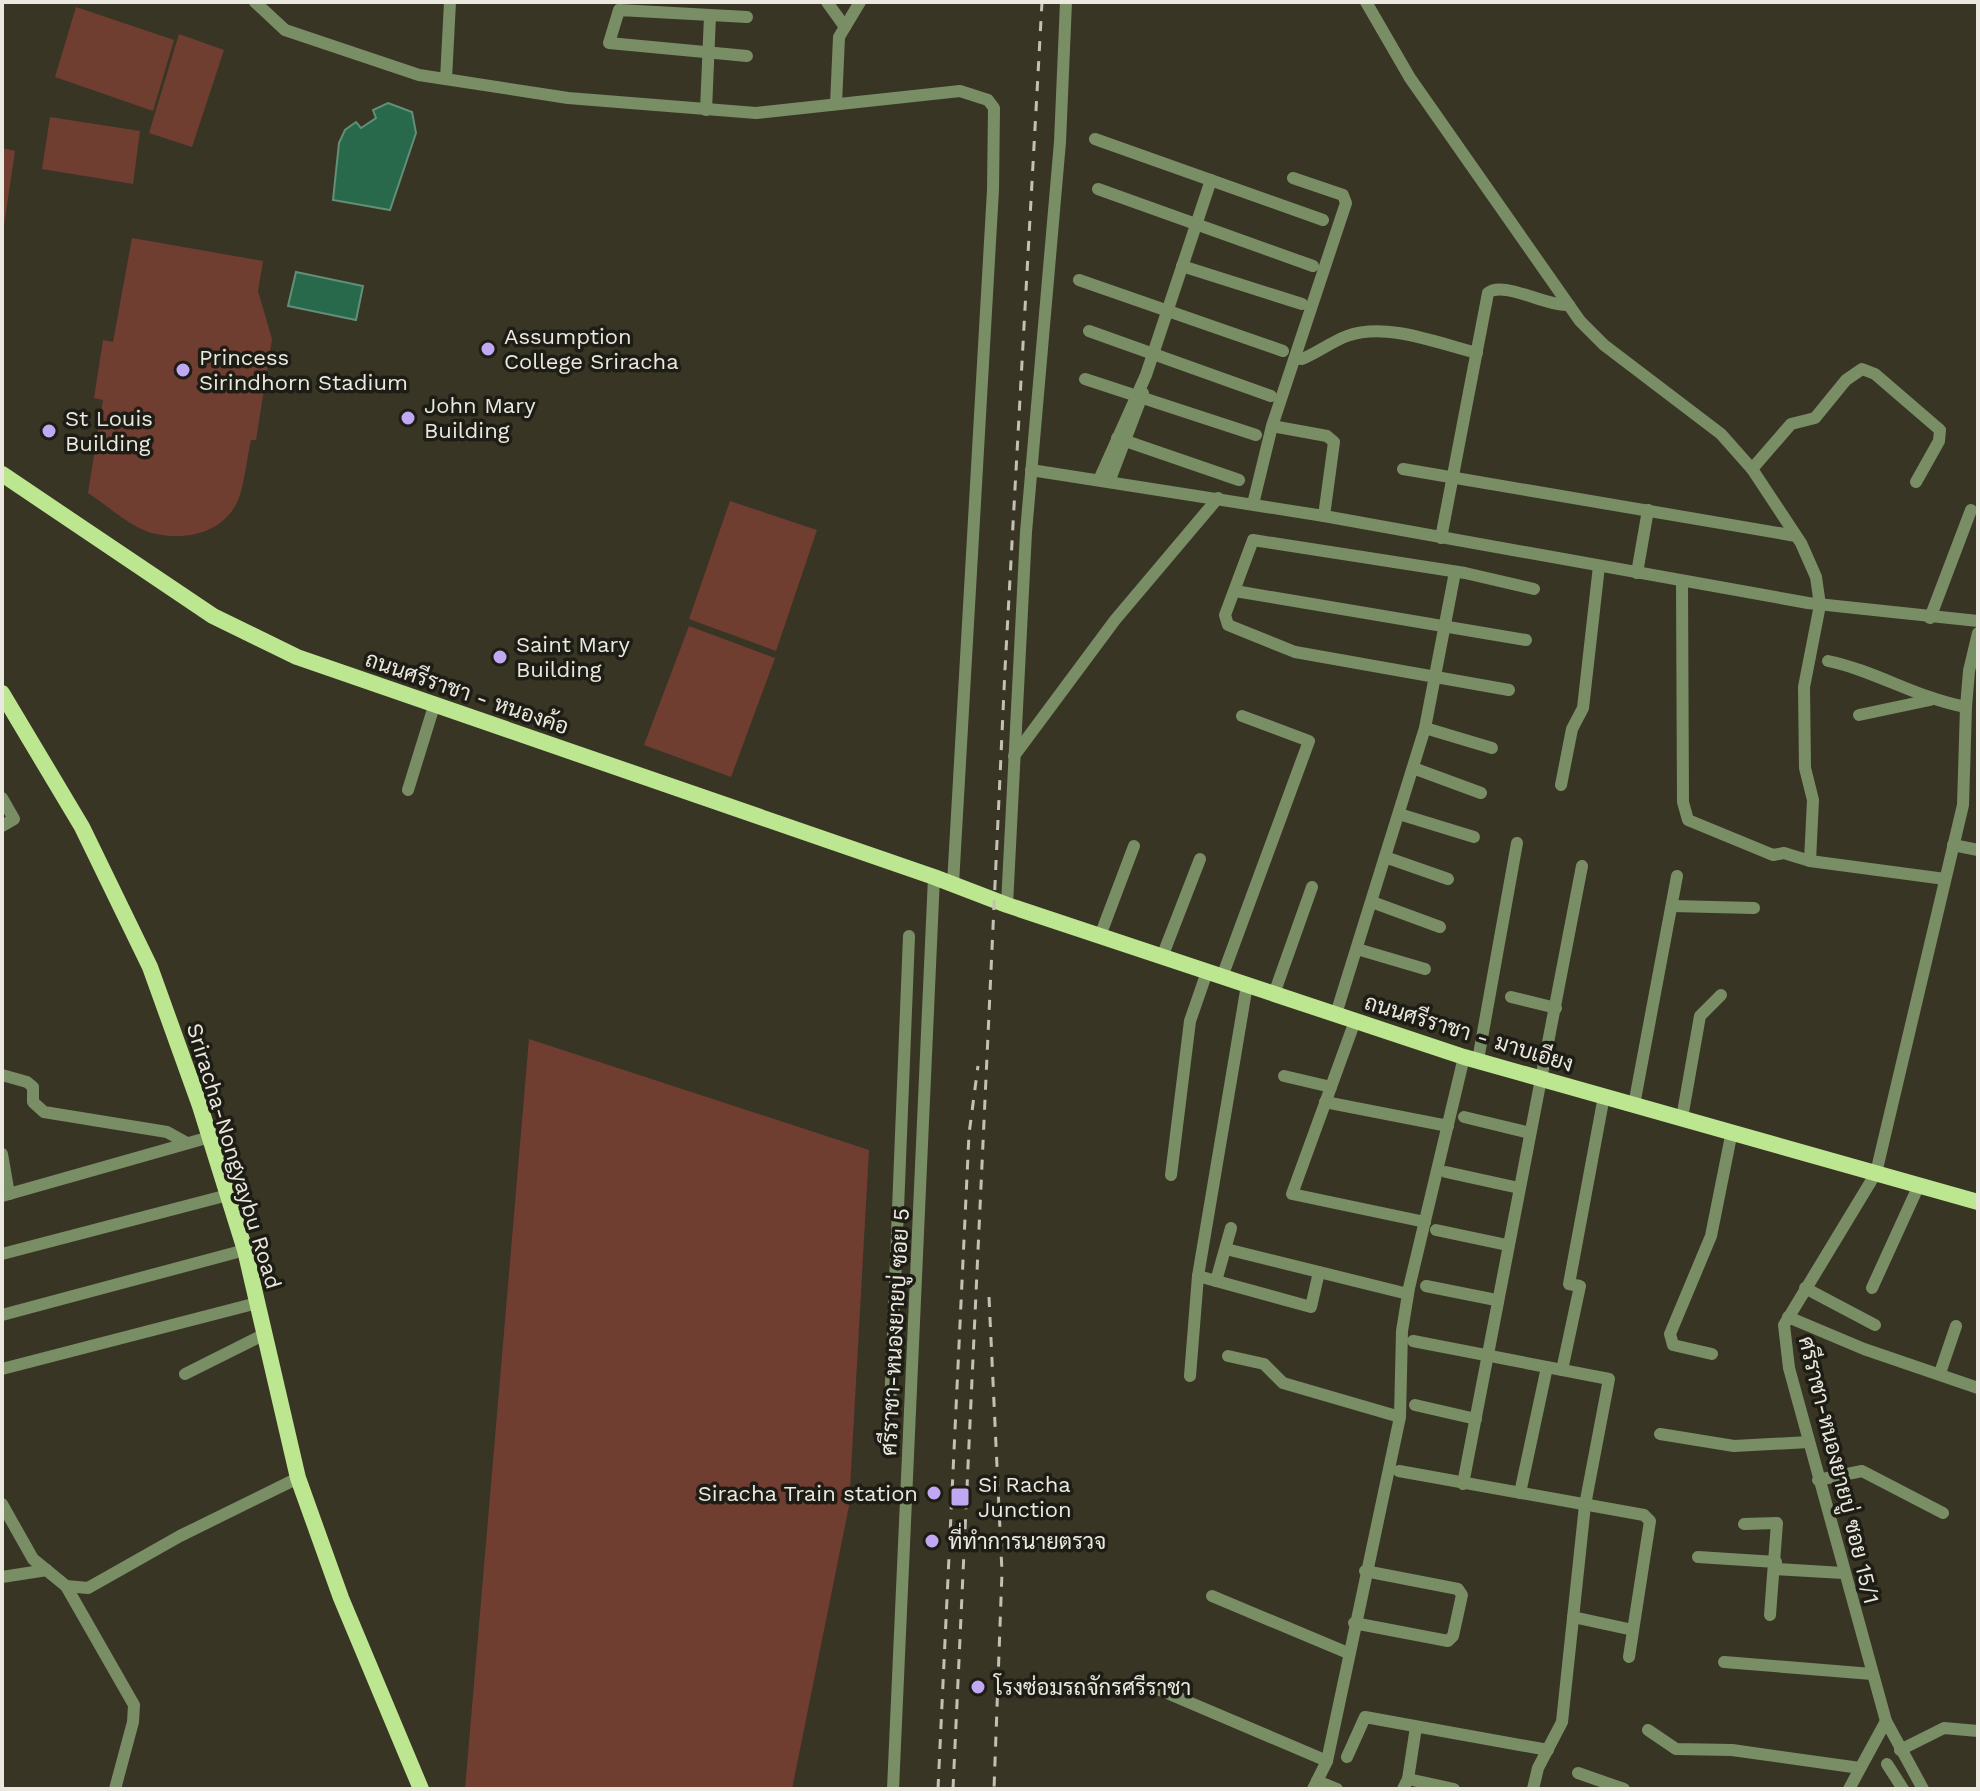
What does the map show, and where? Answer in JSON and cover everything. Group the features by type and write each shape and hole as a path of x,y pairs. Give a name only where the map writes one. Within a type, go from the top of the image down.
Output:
{"main road":[{"name":"ถนนศรีราชา - หนองค้อ","path":"2,474 213,616 297,657 953,884"},
{"name":"Sriracha-Nongyaybu Road","path":"2,693 82,827 150,967 210,1137 245,1250 298,1478 341,1598 421,1789"},
{"name":"ถนนศรีราชา - มาบเอียง","path":"953,884 1007,905 1471,1058 1978,1202"}],"street":[{"path":"255,2 285,30 419,75 568,98 756,113 960,91 988,100 994,108 993,190 953,884"},
{"path":"446,79 450,2"},
{"path":"827,2 845,27"},
{"path":"836,104 836,53 845,27 860,2"},
{"path":"1007,905 1031,470 1060,142 1066,2"},
{"path":"1364,3 1410,78 1569,305 1604,345 1721,434 1752,469 1796,536 1816,577 1820,605 1804,687 1805,768 1813,800 1810,861"},
{"path":"747,17 619,10 609,43 747,56"},
{"path":"706,110 710,16"},
{"path":"1095,139 1323,220"},
{"path":"1253,504 1289,354 1346,203 1343,195 1293,178"},
{"path":"1104,481 1138,398 1211,180"},
{"path":"1098,189 1313,266"},
{"path":"1182,266 1302,304"},
{"path":"1079,280 1302,359 1347,336 1368,332 1402,334 1477,353"},
{"path":"1441,538 1488,293 1492,288 1548,304 1569,305"},
{"path":"1089,331 1271,396"},
{"path":"1752,469 1791,424 1815,418 1854,372 1867,369 1940,430 1939,441 1916,482"},
{"path":"1085,379 1256,435"},
{"path":"1272,426 1327,436 1334,442 1324,516"},
{"path":"1121,439 1239,480"},
{"path":"1403,469 1796,536"},
{"path":"1031,470 1324,516 1820,605 1978,621"},
{"path":"1014,756 1115,620 1218,498"},
{"path":"1637,573 1648,510"},
{"path":"1930,618 1971,510"},
{"path":"1509,690 1295,652 1228,625 1225,615 1253,540 1455,572 1534,589"},
{"path":"1561,785 1572,729 1583,708 1599,566"},
{"path":"1336,1014 1425,728 1455,572"},
{"path":"1682,581 1683,802 1688,820 1773,855 1784,853 1810,861 1945,879"},
{"path":"1235,591 1526,640"},
{"name":"ศรีราชา-หนองยายบู่ ซอย 15/1","path":"1923,1789 1886,1721 1843,1573 1783,1343 1788,1317 1876,1173 1965,782 1969,671 1978,633"},
{"path":"1828,661 1859,668 1933,700 1966,707"},
{"path":"1859,715 1933,700"},
{"path":"408,790 434,706"},
{"path":"1171,1175 1190,1021 1215,974 1309,741 1242,716"},
{"path":"1425,728 1492,748"},
{"path":"1413,768 1481,793"},
{"path":"2,798 14,819 2,826"},
{"path":"1399,814 1474,837"},
{"path":"1337,1789 1315,1785 1327,1761 1400,1417 1402,1331 1408,1294 1448,1126 1471,1058 1517,843"},
{"path":"1953,845 1978,850"},
{"path":"1100,936 1134,846"},
{"path":"1385,857 1448,879"},
{"path":"1162,957 1200,859"},
{"path":"1463,1484 1582,866"},
{"path":"1634,1105 1677,876"},
{"name":"ศรีราชา-หนองยายบู่ ซอย 5","path":"893,1789 934,877"},
{"path":"1274,994 1312,887"},
{"path":"1372,902 1440,927"},
{"path":"1672,906 1754,908"},
{"path":"890,1408 909,936"},
{"path":"1357,949 1425,969"},
{"path":"1190,1376 1198,1276 1247,985"},
{"path":"1682,1118 1700,1016 1721,995"},
{"path":"1511,997 1556,1008"},
{"path":"1355,1021 1292,1194 1425,1222"},
{"path":"2,1075 27,1082 33,1087 33,1102 44,1112 167,1132 187,1143"},
{"path":"1284,1076 1331,1087"},
{"path":"904,1085 926,1088"},
{"path":"1562,1370 1580,1286 1569,1284 1604,1096"},
{"path":"1325,1102 1448,1126"},
{"path":"1464,1117 1530,1133"},
{"path":"1712,1354 1673,1345 1670,1334 1711,1236 1732,1131"},
{"path":"2,1154 5,1195 210,1137"},
{"path":"1446,1172 1519,1188"},
{"path":"1872,1288 1919,1185"},
{"path":"2,1254 228,1195"},
{"path":"1216,1281 1231,1228"},
{"path":"1436,1230 1507,1245"},
{"path":"1226,1249 1408,1294"},
{"path":"2,1315 245,1250"},
{"path":"1198,1276 1311,1307 1319,1272"},
{"path":"1426,1286 1496,1300"},
{"path":"1805,1288 1875,1325"},
{"path":"2,1369 257,1303"},
{"path":"1788,1317 1864,1349 1978,1388"},
{"path":"1940,1373 1956,1326"},
{"path":"185,1374 263,1335"},
{"path":"1413,1341 1609,1379 1585,1505 1562,1722 1533,1789"},
{"path":"1228,1356 1264,1364 1279,1382 1400,1417"},
{"path":"1520,1493 1547,1367"},
{"path":"1415,1405 1476,1419"},
{"path":"1660,1434 1734,1446 1809,1442"},
{"path":"1399,1471 1644,1515 1650,1521 1629,1657"},
{"path":"1818,1480 1862,1471 1943,1513"},
{"path":"66,1586 88,1588 180,1536 298,1478"},
{"path":"2,1504 33,1559 66,1586 134,1705 133,1722 115,1789"},
{"path":"1744,1524 1777,1523 1770,1615"},
{"path":"1698,1557 1843,1573"},
{"path":"2,1577 47,1570"},
{"path":"1354,1623 1448,1641 1453,1636 1462,1595 1458,1589 1365,1571"},
{"path":"1212,1596 1348,1653"},
{"path":"1573,1617 1633,1630"},
{"path":"1724,1662 1872,1674"},
{"path":"1153,1687 1327,1761"},
{"path":"1347,1757 1365,1717 1548,1750"},
{"path":"1849,1789 1886,1721"},
{"path":"1416,1727 1405,1784 1454,1789"},
{"path":"1900,1750 1944,1728 1978,1731"},
{"path":"1648,1730 1676,1749 1732,1750 1860,1768"},
{"path":"1887,1764 1903,1789"},
{"path":"1578,1773 1596,1785 1624,1789"}],"shaded area":[{"path":"76,7 174,40 153,111 55,77"},
{"path":"179,34 224,50 192,147 149,133"},
{"path":"388,103 412,112 416,133 390,210 333,200 339,143 345,130 356,122 361,128 376,118 373,110"},
{"path":"50,117 140,131 133,184 42,169"},
{"path":"2,148 15,151 2,239"},
{"name":"Princess Sirindhorn Stadium","path":"132,238 263,261 258,291 272,339 256,440 251,440 242,488 234,508 216,526 192,535 165,535 144,530 88,493 103,400 94,398 103,340 113,342"},
{"path":"296,272 363,286 356,320 288,306"},
{"path":"730,501 817,530 776,651 689,619"},
{"path":"689,626 775,658 731,777 644,745"},
{"path":"529,1039 869,1150 849,1506 792,1789 465,1789"}],"railway":[{"path":"953,1789 1005,669 1042,2"},
{"path":"938,1789 969,1134 978,1066"},
{"path":"989,1297 1002,1572 994,1789"}],"place":[{"name":"Assumption College Sriracha","path":"488,349"},
{"name":"Princess Sirindhorn Stadium","path":"183,370"},
{"name":"John Mary Building","path":"408,418"},
{"name":"St Louis Building","path":"49,431"},
{"name":"Saint Mary Building","path":"500,657"},
{"name":"Siracha Train station","path":"934,1493"},
{"name":"Si Racha Junction","path":"960,1497"},
{"name":"ที่ทำการนายตรวจ","path":"932,1541"},
{"name":"โรงซ่อมรถจักรศรีราชา","path":"978,1687"}]}
